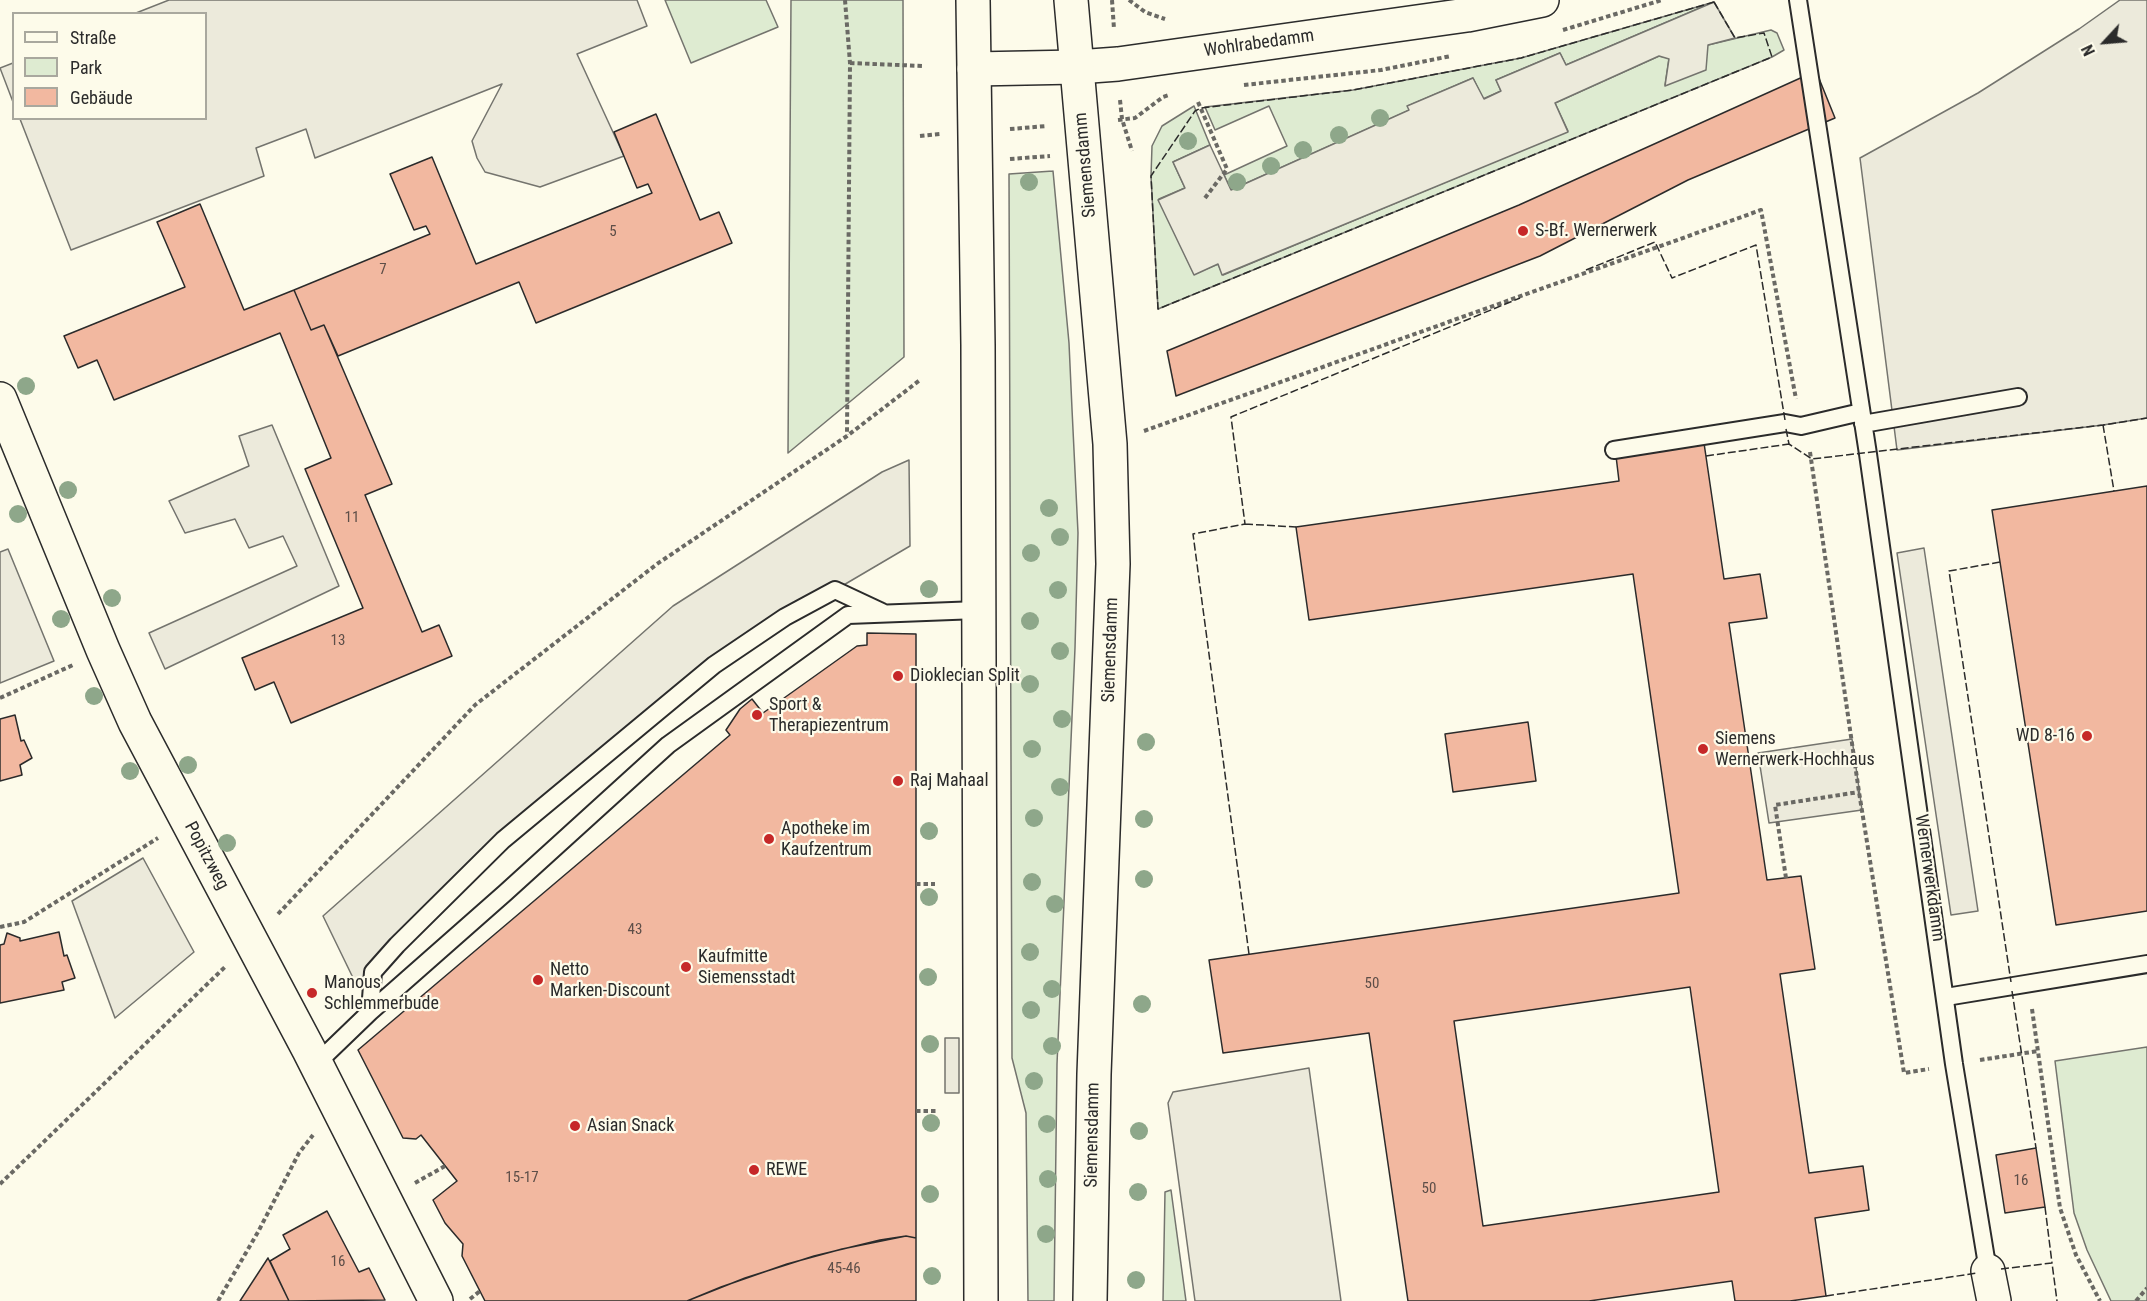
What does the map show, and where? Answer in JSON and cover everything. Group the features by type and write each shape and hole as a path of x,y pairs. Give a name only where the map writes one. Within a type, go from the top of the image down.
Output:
{"main road":[{"path":"973,0 981,1301"},
{"name":"Siemensdamm","path":"1071,0 1110,444 1113,564 1094,1074 1090,1301"},
{"name":"Wohlrabedamm","path":"974,69 1118,64 1467,15 1542,0"},
{"name":"Popitzweg","path":"0,399 135,722 336,1101 436,1301"}],"lane":[{"name":"Wernerwerkdamm","path":"1798,0 1868,454 1954,1064 1991,1286"},
{"path":"1614,450 1785,423 1801,426 2018,397"},
{"path":"370,1011 373,972 440,903 503,840 714,665 785,617 835,590 886,614"},
{"path":"316,1064 370,1011 505,893 668,745 848,615 978,610"},
{"path":"1946,998 2147,964"}],"path":[{"path":"844,0 850,63 847,436"},
{"path":"1129,0 1145,12 1171,20"},
{"path":"850,63 922,66"},
{"path":"1198,102 1227,169 1205,198"},
{"path":"1010,159 1051,156"},
{"path":"1110,444 1761,210 1801,426 1812,459 1859,792 1904,1072 2038,1052"},
{"path":"0,1184 251,942 475,705 657,564 847,436 920,380"},
{"path":"0,698 55,675 103,650"},
{"path":"1786,878 1775,805 1859,792"},
{"path":"0,927 24,922 186,820"},
{"path":"916,885 935,884"},
{"path":"2029,984 2060,1208 2076,1255 2100,1301"},
{"path":"218,1301 258,1232 299,1153 307,1145 336,1101"},
{"path":"916,1111 938,1111"},
{"path":"2136,1301 2147,1288"}],"green space":[{"path":"665,0 766,0 778,27 691,63"},
{"path":"791,0 903,0 904,357 788,453"},
{"path":"1714,2 1566,65 1560,53 1496,80 1501,91 1483,99 1473,78 1408,106 1410,110 1231,190 1224,175 1287,146 1269,106 1215,130 1205,107 1353,90 1521,58"},
{"path":"1771,30 1777,33 1784,50 1772,57 1158,309 1151,176 1152,146 1162,126 1194,106 1210,145 1173,162 1185,188 1159,199 1194,274 1218,264 1223,275 1568,131 1555,103 1659,56 1669,58 1665,85 1708,45"},
{"path":"1053,171 1069,343 1078,533 1057,1064 1054,1301 1028,1301 1026,1113 1012,1058 1009,174"},
{"path":"2147,1047 2147,1301 2111,1301 2087,1250 2074,1213 2055,1061"},
{"path":"1171,1190 1186,1301 1163,1301 1165,1192"}],"shaded area":[{"path":"169,0 637,0 647,26 577,54 624,156 540,187 485,172 477,158 472,141 502,84 315,158 306,129 256,148 264,176 71,250 20,120 207,120 207,12 139,12"},
{"path":"2120,0 2147,0 2147,418 1897,450 1860,158 1978,93"},
{"path":"1714,2 1735,38 1708,45 1706,70 1665,86 1669,59 1659,56 1555,103 1568,132 1222,275 1218,264 1194,275 1158,200 1185,188 1173,162 1210,145 1231,190 1409,110 1407,106 1473,78 1484,99 1501,91 1496,80 1560,53 1566,65"},
{"path":"12,63 12,99 0,68"},
{"path":"272,425 339,586 165,669 149,633 297,566 283,536 249,548 235,519 185,533 169,501 249,466 239,436"},
{"path":"909,460 910,546 694,673 484,851 356,984 323,916 673,606 882,472"},
{"path":"1924,548 1978,911 1951,915 1897,553"},
{"path":"8,549 54,661 0,683 0,552"},
{"path":"1852,739 1862,810 1769,823 1758,753"},
{"path":"143,858 194,952 115,1018 72,901"},
{"path":"945,1038 959,1038 959,1093 945,1093"},
{"path":"1309,1068 1341,1301 1195,1301 1168,1103 1173,1092"}],"building":[{"name":"S-Bf. Wernerwerk","path":"1816,71 1835,118 1688,180 1540,256 1176,396 1167,351 1519,205"},
{"path":"656,114 700,220 719,212 732,243 536,323 519,282 338,356 324,325 311,330 294,290 430,234 426,226 414,230 390,174 432,157 476,264 652,193 648,184 637,188 614,132"},
{"path":"200,204 244,310 294,290 311,330 324,325 392,484 365,495 422,632 439,625 452,656 291,723 274,682 255,690 242,658 363,608 305,469 331,458 280,333 114,400 97,360 78,368 64,336 185,287 157,222"},
{"name":"Siemens Wernerwerk-Hochhaus","path":"1704,443 1724,579 1760,574 1767,618 1729,623 1767,880 1801,876 1815,969 1780,974 1809,1173 1863,1166 1869,1210 1815,1218 1826,1296 1790,1301 1735,1301 1732,1281 1589,1301 1408,1301 1369,1033 1223,1053 1209,960 1679,893 1633,574 1309,620 1296,527 1619,481 1616,456","holes":["1690,987 1719,1192 1483,1226 1454,1021"]},
{"name":"WD 8-16","path":"2147,486 2147,911 2056,925 1992,510"},
{"name":"Kaufmitte Siemensstadt","path":"867,633 916,634 916,1238 906,1236 880,1240 814,1256 745,1278 687,1301 485,1301 462,1256 463,1244 445,1223 433,1200 457,1181 421,1135 416,1139 403,1138 358,1050 730,735 726,730 740,709 752,699 763,713 857,646 867,645"},
{"path":"15,715 21,741 24,740 32,758 20,765 22,775 0,781 0,719"},
{"path":"1528,722 1536,781 1453,792 1445,734"},
{"path":"59,932 64,956 67,955 75,978 62,982 64,990 0,1003 0,945 4,944 7,933 20,938 20,941"},
{"path":"2036,1148 2045,1207 2005,1213 1996,1155"},
{"path":"327,1211 359,1272 369,1268 385,1300 289,1301 270,1261 290,1249 283,1235"},
{"path":"906,1236 916,1238 916,1301 687,1301 787,1264 842,1249"},
{"path":"268,1258 289,1301 240,1301"}],"fence":[{"path":"1714,2 1735,38 1764,33 1772,57 1158,309 1151,176 1195,111 1201,108 1353,90 1521,58 1714,2"},
{"path":"1586,270 1655,242 1672,278 1756,245 1785,420"},
{"path":"1249,954 1193,534 1245,524 1231,417 1520,298"},
{"path":"1786,429 1789,444 1812,459 2147,418"},
{"path":"2103,425 2114,491"},
{"path":"1706,456 1789,444"},
{"path":"1245,524 1296,527"},
{"path":"2000,562 1949,571 2011,982"},
{"path":"2012,991 2036,1148"},
{"path":"2045,1207 2052,1263"},
{"path":"2001,1269 2052,1263 2057,1301"},
{"path":"1826,1296 1977,1273"}],"place":[{"name":"S-Bf. Wernerwerk","path":"1523,231"},
{"name":"Dioklecian Split","path":"898,676"},
{"name":"Sport & Therapiezentrum","path":"757,715"},
{"name":"WD 8-16","path":"2087,736"},
{"name":"Siemens Wernerwerk-Hochhaus","path":"1703,749"},
{"name":"Raj Mahaal","path":"898,781"},
{"name":"Apotheke im Kaufzentrum","path":"769,839"},
{"name":"Kaufmitte Siemensstadt","path":"686,967"},
{"name":"Netto Marken-Discount","path":"538,980"},
{"name":"Manous Schlemmerbude","path":"312,993"},
{"name":"Asian Snack","path":"575,1126"},
{"name":"REWE","path":"754,1170"}]}
